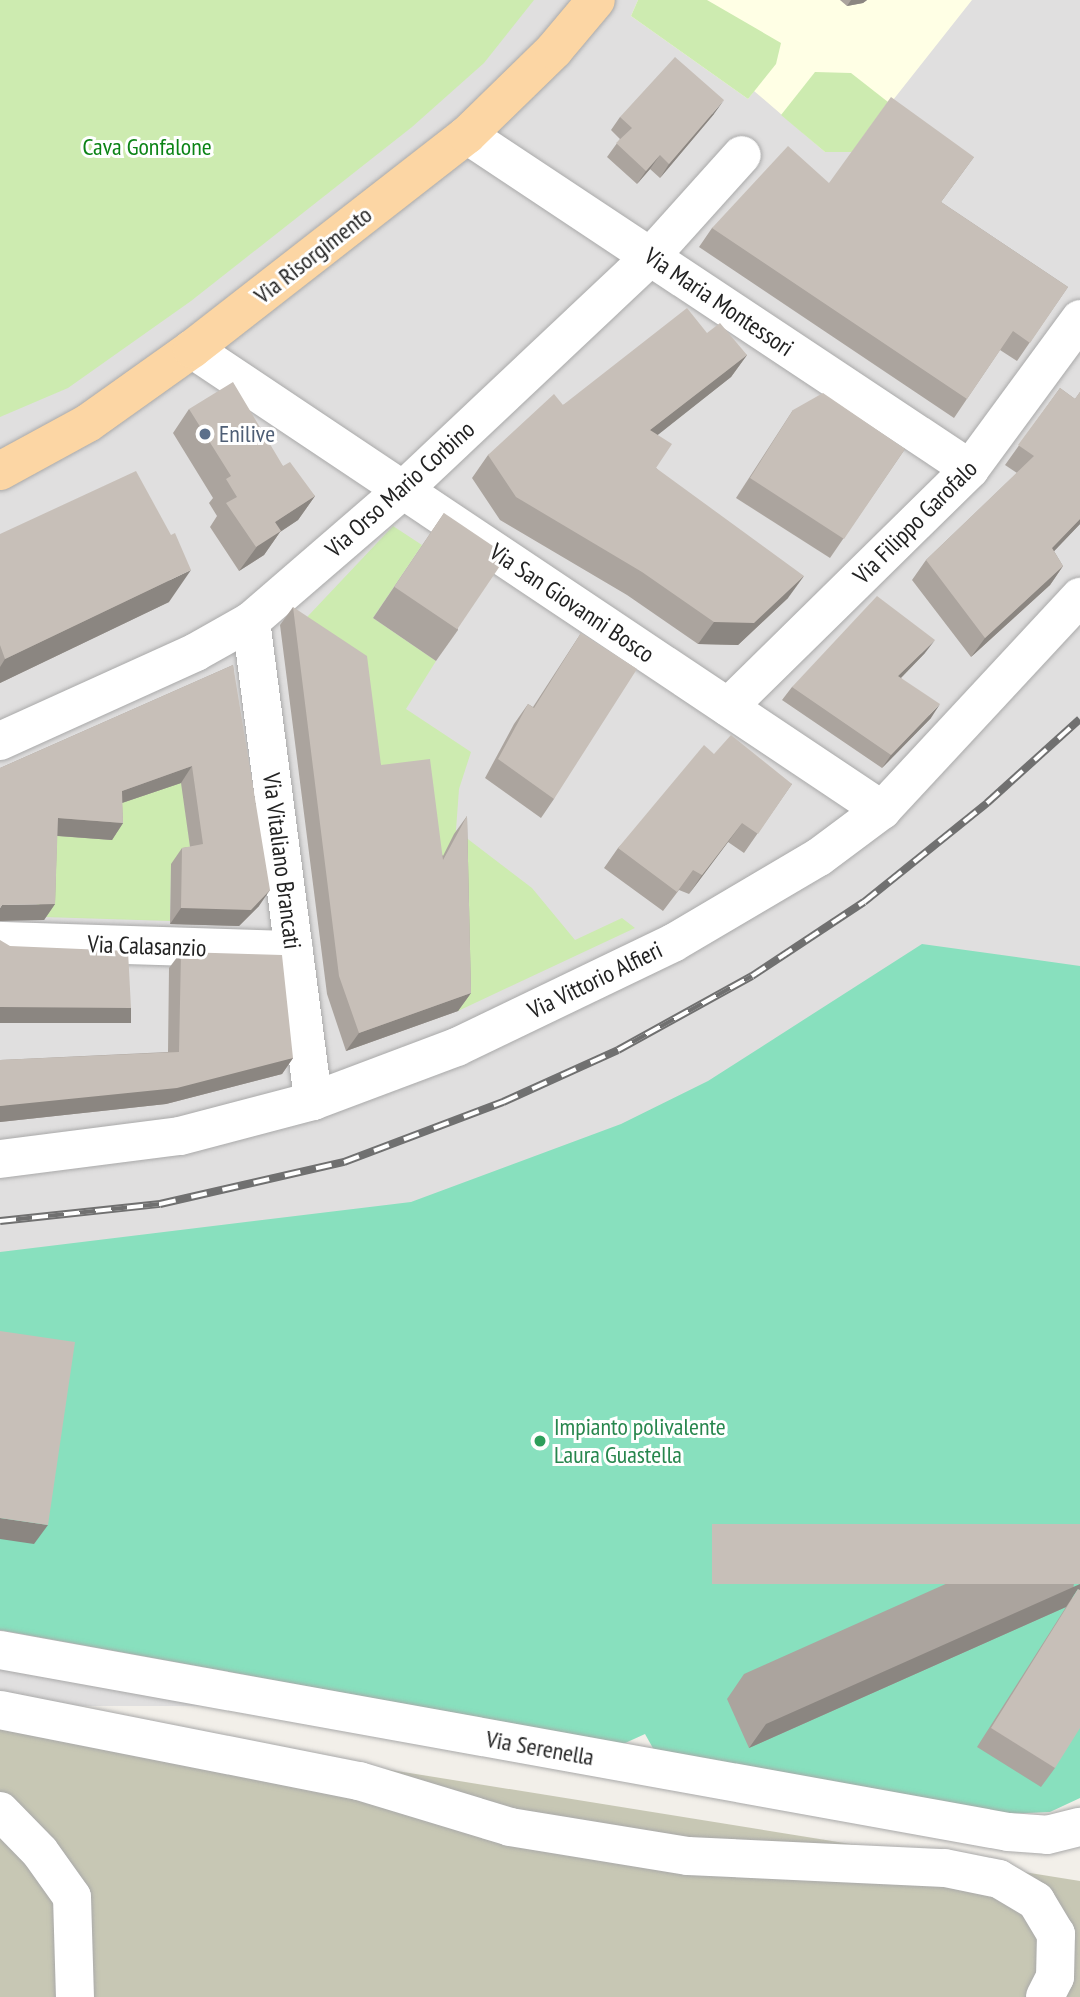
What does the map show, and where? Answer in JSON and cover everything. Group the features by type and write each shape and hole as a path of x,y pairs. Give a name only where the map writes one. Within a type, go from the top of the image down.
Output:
{"main road":[{"name":"Via Risorgimento","path":"5,466 88,423 192,349 467,135 555,50 596,0"}],"street":[{"name":"Via Maria Montessori","path":"467,135 970,469"},
{"name":"Via Orso Mario Corbino","path":"0,741 196,652 251,621 403,490 650,257 742,155"},
{"name":"Via Filippo Garofalo","path":"729,707 970,469 1080,320"},
{"name":"Via San Giovanni Bosco","path":"192,349 882,810"},
{"name":"Via Vittorio Alfieri","path":"0,1159 180,1136 313,1101 457,1047 673,943 819,856 882,810 1080,597"},
{"name":"Via Vitaliano Brancati","path":"251,621 313,1101"},
{"name":"Via Calasanzio","path":"0,941 293,950"},
{"name":"Via Serenella","path":"0,1650 1008,1832 1047,1835 1080,1827"},
{"path":"0,1710 359,1782 510,1827 688,1856 945,1868 999,1879 1036,1901 1056,1934 1055,1977 1045,1997"},
{"path":"0,1811 40,1852 72,1897 75,1997"}],"shaded area":[{"path":"0,0 1080,0 1080,1706 0,1706"},
{"path":"638,0 972,0 852,152 825,152 754,91 748,99 631,16"},
{"path":"0,1707 1080,1881 1080,1997 0,1997"}],"green space":[{"name":"Cava Gonfalone","path":"0,0 534,0 484,63 412,127 191,301 68,388 0,417"},
{"path":"638,0 707,0 781,43 776,64 748,99 631,16"},
{"path":"815,72 851,73 888,102 852,152 825,152 781,115"},
{"path":"393,526 422,545 373,618 436,661 406,709 471,752 459,789 456,830 532,888 575,940 622,918 635,928 458,1011 455,863 384,868 368,784 292,633"},
{"path":"181,778 192,860 171,865 170,921 44,917 0,836 110,807"},
{"name":"Impianto polivalente Laura Guastella","path":"922,944 1080,966 1080,1798 1050,1812 1006,1814 654,1750 645,1734 623,1744 0,1630 0,1252 411,1202 621,1124 708,1081"}],"building":[{"path":"675,57 724,100 669,164 660,155 646,171 616,143 632,128 620,117"},
{"path":"891,97 974,157 941,202 1068,287 1030,343 1013,331 967,399 712,228 788,146 829,183"},
{"path":"687,308 707,333 720,323 747,355 650,430 672,444 656,468 804,576 754,623 714,622 642,572 516,497 488,455 554,394 563,405"},
{"path":"233,382 283,466 290,462 315,496 275,522 281,531 256,547 226,503 237,497 226,479 231,476 189,409"},
{"path":"1060,388 1075,399 1080,392 1080,519 1052,548 1063,566 985,638 926,560 1034,456 1018,445"},
{"path":"823,393 905,449 844,539 750,478 793,410"},
{"path":"136,471 171,535 175,533 191,570 5,659 0,645 0,534"},
{"path":"444,513 507,555 457,629 394,587"},
{"path":"877,596 935,640 898,676 940,704 891,755 792,687"},
{"path":"293,607 367,656 381,765 430,759 443,860 467,816 471,993 359,1033 339,976"},
{"path":"581,633 637,669 554,799 498,759 528,704 534,708"},
{"path":"233,665 270,890 251,910 181,908 182,848 203,844 192,766 122,791 123,823 58,818 55,904 2,905 0,908 0,768"},
{"path":"731,735 792,784 758,834 742,823 702,875 693,870 677,892 618,848 704,745 714,754"},
{"path":"0,940 10,946 128,951 131,1008 0,1007"},
{"path":"181,952 282,955 293,1058 177,1088 0,1106 0,1060 179,1052"},
{"path":"0,1331 75,1342 48,1525 0,1518"},
{"path":"712,1524 1080,1524 1080,1584 712,1584"},
{"path":"1078,1589 1080,1728 1055,1768 991,1728"}],"railway":[{"path":"0,1221 160,1204 344,1162 503,1102 618,1050 752,976 864,902 987,803 1080,719"}],"place":[{"name":"Enilive","path":"205,434"},
{"name":"Impianto polivalente Laura Guastella","path":"540,1441"}]}
